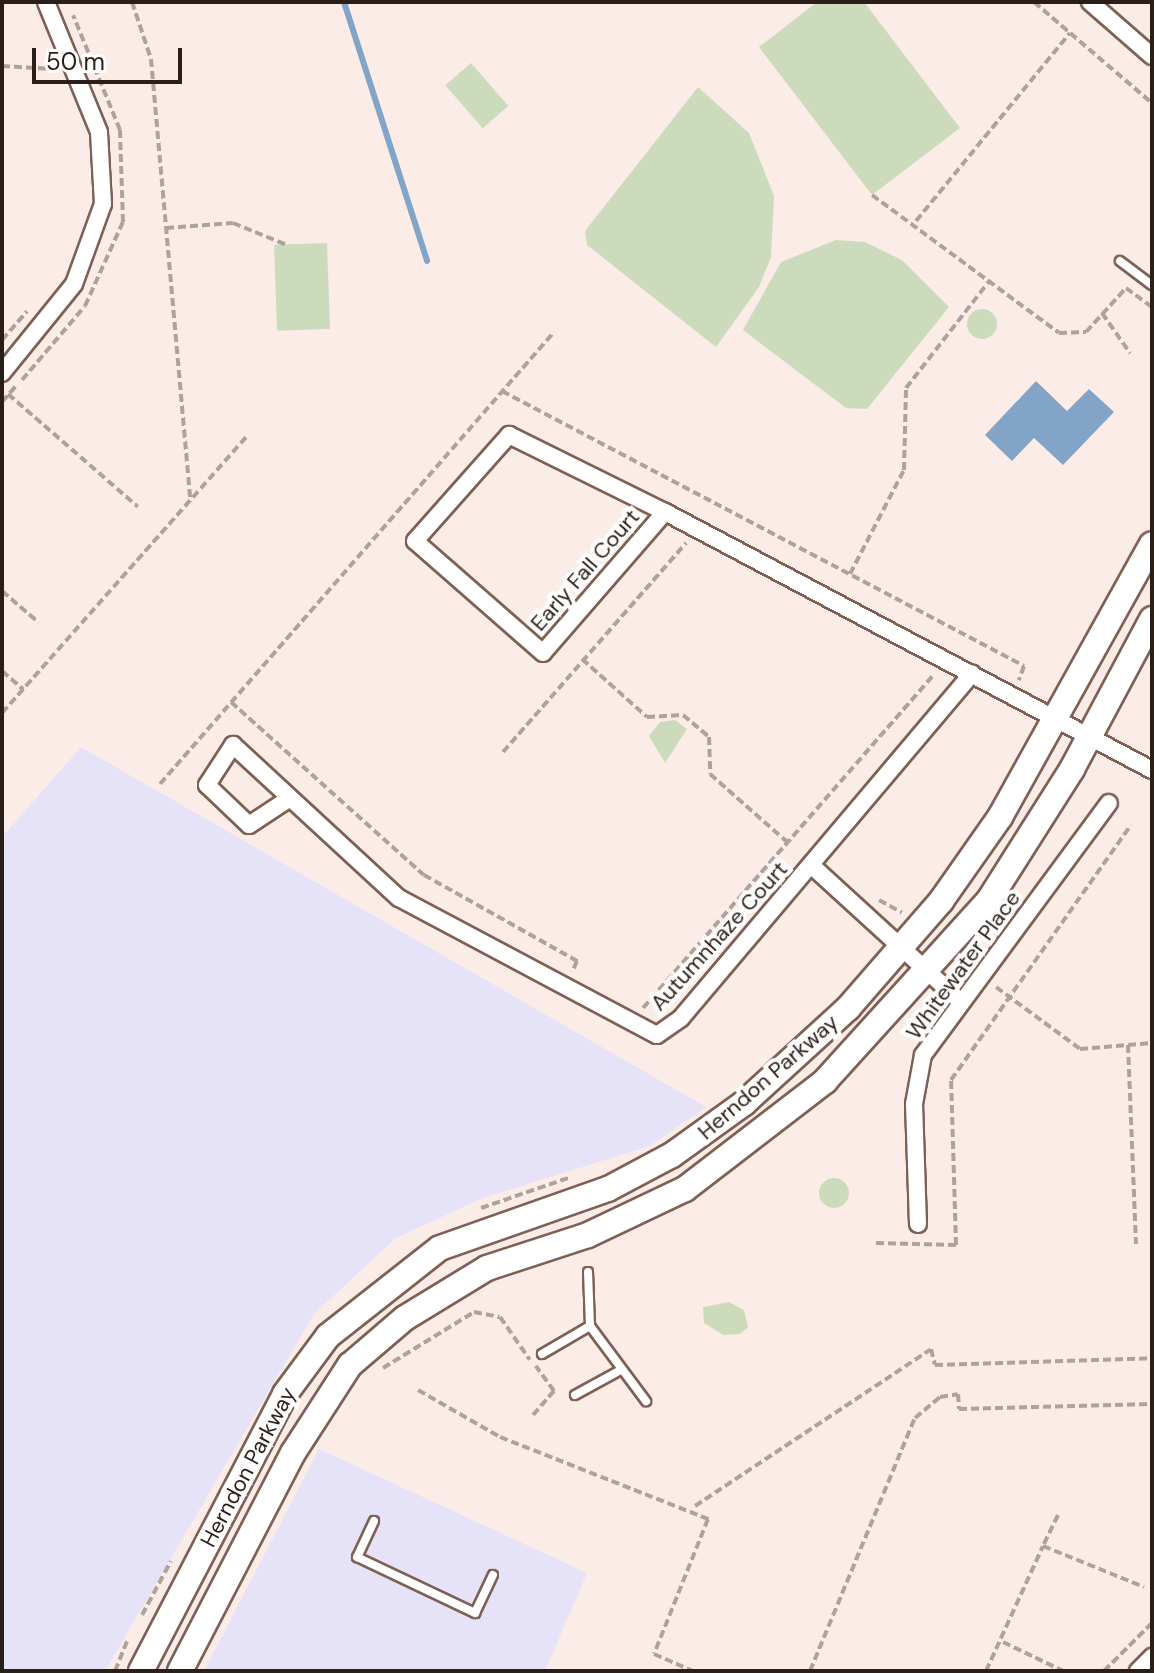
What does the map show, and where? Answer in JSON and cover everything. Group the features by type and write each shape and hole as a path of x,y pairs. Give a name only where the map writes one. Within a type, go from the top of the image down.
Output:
{"main road":[{"name":"Herndon Parkway","path":"141,1671 285,1394 349,1315 440,1248 608,1189 685,1146 777,1074 903,949 1000,817 1059,717 1152,544"},
{"name":"Herndon Parkway","path":"180,1671 312,1419 378,1338 487,1268 625,1221 717,1169 798,1106 930,973 1008,871 1091,736 1152,619"}],"street":[{"path":"2,373 74,284 103,204 99,132 46,2"},
{"path":"1090,2 1152,56"},
{"name":"Early Fall Court","path":"665,512 543,653 415,541 509,435 665,512 946,661 1059,717 1152,770"},
{"name":"Autumnhaze Court","path":"290,798 249,825 207,785 233,745 399,898 657,1035 681,1018 972,674"},
{"name":"Whitewater Place","path":"918,1224 914,1104 923,1055 1109,803"},
{"path":"811,865 961,1002"},
{"path":"1138,1671 1152,1657"}],"lane":[{"path":"1120,261 1152,285"},
{"path":"588,1272 590,1326 619,1371 646,1401"},
{"path":"542,1354 590,1326"},
{"path":"575,1395 619,1371"},
{"path":"374,1521 357,1557 475,1613 493,1575"}],"path":[{"path":"132,2 151,59 190,500"},
{"path":"1034,2 1152,103"},
{"path":"916,221 1070,33"},
{"path":"2,66 44,63 57,76"},
{"path":"872,195 877,205 916,221 1059,333 1086,332 1126,288 1152,307"},
{"path":"166,228 233,223 280,236 287,245"},
{"path":"850,574 904,470 906,388 991,279"},
{"path":"2,340 35,301"},
{"path":"1102,313 1130,353"},
{"path":"160,784 554,332"},
{"path":"502,391 1024,666 1019,680 1029,687"},
{"path":"8,394 138,507"},
{"path":"2,713 248,435"},
{"path":"503,752 686,543"},
{"path":"2,591 38,622"},
{"path":"582,659 647,717 683,715 709,737 710,774 787,842"},
{"path":"638,1014 946,661"},
{"path":"2,671 23,689"},
{"path":"231,702 424,875 577,961 570,976 584,983"},
{"path":"876,1243 956,1245 951,1080 1131,825"},
{"path":"873,895 894,913 911,912"},
{"path":"996,987 1080,1049 1152,1043"},
{"path":"1128,1045 1136,1244"},
{"path":"376,1374 450,1322 487,1312 500,1317 552,1385 533,1415"},
{"path":"695,1506 931,1349 935,1365 1152,1358"},
{"path":"418,1390 500,1437 708,1519 654,1654 693,1671"},
{"path":"810,1671 915,1418 940,1397 958,1394 959,1409 1152,1404"},
{"path":"986,1671 1003,1642 1058,1515"},
{"path":"1043,1546 1144,1587"},
{"path":"1104,1671 1152,1623"},
{"path":"1003,1642 1063,1671"}],"shaded area":[{"path":"81,747 706,1107 650,1146 483,1198 396,1238 314,1314 105,1671 2,1671 2,837"},
{"path":"319,1449 587,1573 545,1671 204,1671"}],"green space":[{"path":"817,2 864,2 960,128 872,195 759,47"},
{"path":"471,63 508,106 483,128 445,85"},
{"path":"698,87 749,133 774,196 771,257 759,287 716,347 587,245 585,231"},
{"path":"836,240 865,242 902,260 949,307 867,409 846,408 743,330 781,262"},
{"path":"327,243 330,329 277,331 274,245"},
{"path":"982,309 988,310 996,318 996,330 988,338 982,339 976,338 968,330 967,324 968,318 976,310"},
{"path":"675,720 687,729 665,763 649,736 660,722"},
{"path":"834,1178 845,1182 849,1193 845,1204 834,1208 823,1204 819,1193 823,1182"},
{"path":"729,1302 744,1310 748,1327 740,1334 723,1335 704,1323 703,1307"}],"water":[{"path":"1036,381 1067,411 1089,389 1114,412 1063,465 1034,438 1012,461 985,435"}],"waterway":[{"path":"344,2 427,261"}]}
